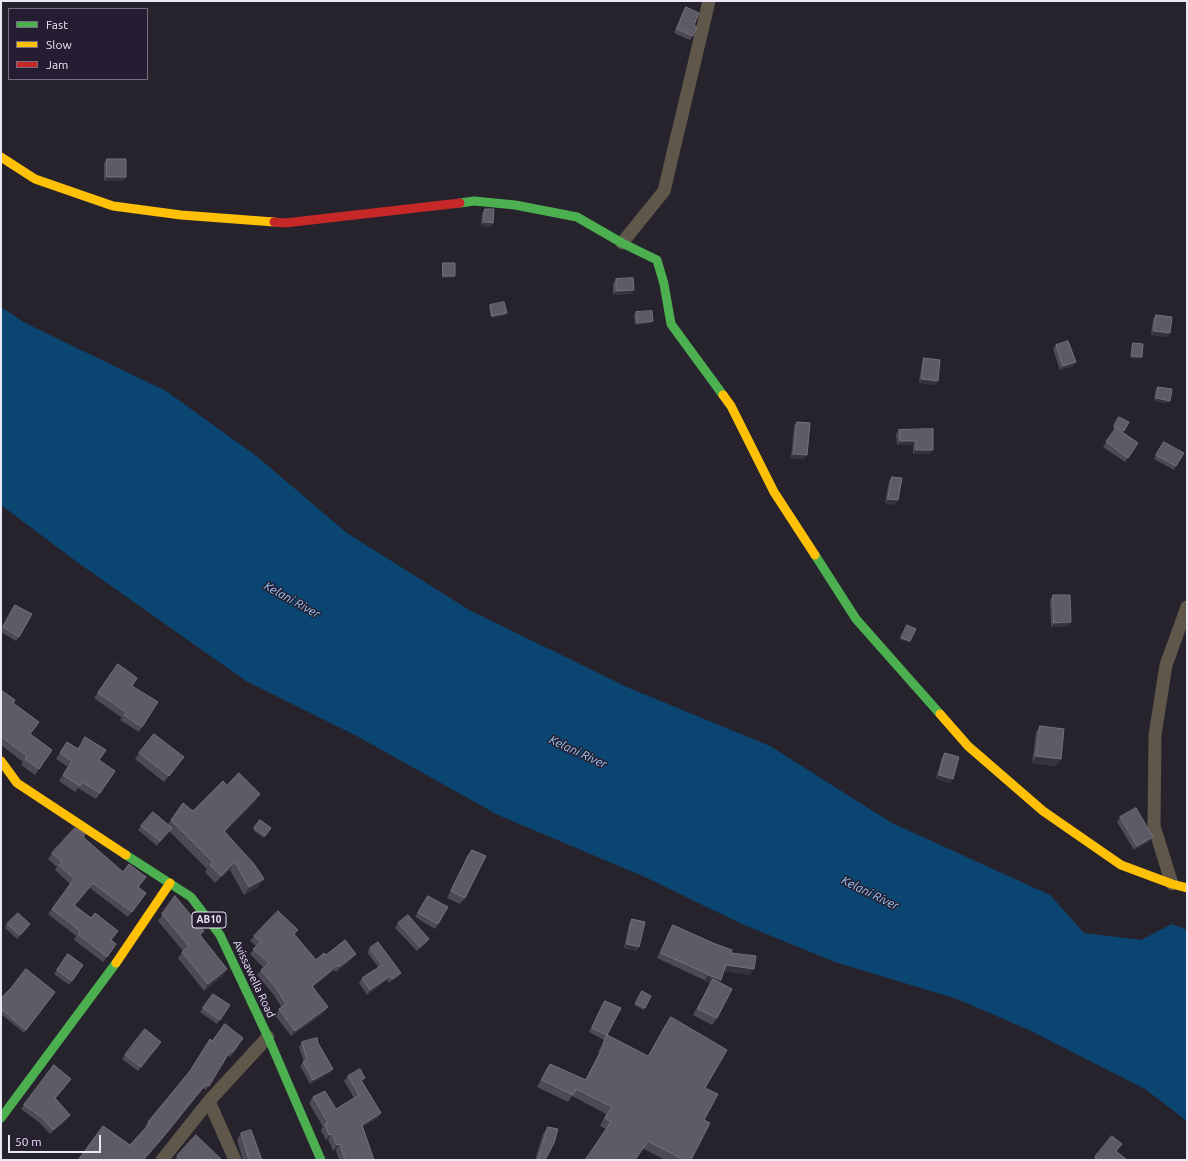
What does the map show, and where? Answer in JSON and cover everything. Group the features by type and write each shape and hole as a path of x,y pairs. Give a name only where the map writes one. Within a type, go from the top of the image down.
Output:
{"street":[{"path":"622,243 664,191 709,1"},
{"path":"1,157 35,179 113,206 181,215 285,223 474,201 514,205 577,217 622,243 657,260 664,284 671,324 731,406 774,492 856,619 968,746 1043,811 1121,865 1187,888"},
{"path":"1172,884 1154,826 1155,735 1166,665 1187,607"},
{"name":"Avissawella Road","path":"1,761 17,783 191,897 220,935 268,1037 321,1160"},
{"path":"1,1118 119,959 170,883"},
{"path":"162,1160 209,1101 268,1037"},
{"path":"209,1101 235,1160"}],"water":[{"name":"Kelani River","path":"1,307 25,323 166,391 255,455 347,533 469,610 629,688 770,746 892,823 1050,895 1084,933 1141,940 1172,924 1187,930 1187,1121 1145,1089 1029,1030 957,999 835,962 742,924 645,877 498,815 355,735 246,681 77,562 1,505"}],"building":[{"path":"686,7 699,13 694,25 697,27 693,36 677,29"},
{"path":"107,159 126,159 126,177 107,177"},
{"path":"485,209 494,209 493,223 484,222"},
{"path":"443,263 455,263 455,276 443,276"},
{"path":"633,278 634,290 616,291 616,279"},
{"path":"504,302 507,313 492,316 490,305"},
{"path":"652,311 653,321 637,323 636,312"},
{"path":"1156,315 1172,317 1170,333 1154,331"},
{"path":"1068,341 1076,362 1063,366 1056,345"},
{"path":"1133,343 1143,344 1142,357 1132,356"},
{"path":"924,358 940,360 938,381 922,379"},
{"path":"1158,387 1172,389 1170,401 1156,398"},
{"path":"1119,417 1129,422 1124,431 1114,426"},
{"path":"797,422 810,423 807,455 794,454"},
{"path":"1116,428 1138,443 1128,458 1106,442"},
{"path":"933,429 933,450 916,450 916,441 900,441 899,430"},
{"path":"1164,442 1184,453 1176,466 1156,455"},
{"path":"892,477 902,478 898,500 888,499"},
{"path":"1053,595 1070,595 1071,622 1054,623"},
{"path":"15,605 32,614 19,637 3,627"},
{"path":"907,625 916,629 910,641 901,638"},
{"path":"118,664 137,678 132,686 158,702 142,727 124,715 126,712 98,693"},
{"path":"1,690 15,700 13,703 39,722 30,734 52,750 39,769 25,759 27,756 1,735"},
{"path":"1040,726 1064,729 1061,759 1036,756"},
{"path":"154,734 184,757 169,776 139,753"},
{"path":"85,737 106,750 99,760 115,771 100,793 82,782 80,786 63,775 72,761 60,753 67,742 78,749"},
{"path":"945,753 959,757 953,779 939,775"},
{"path":"239,773 260,794 224,831 254,864 264,879 249,887 235,862 221,876 210,865 213,862 171,820 183,803 193,811 223,781 227,785"},
{"path":"1136,808 1153,837 1137,846 1120,817"},
{"path":"153,812 172,828 160,841 141,826"},
{"path":"260,820 271,828 265,836 254,828"},
{"path":"75,828 85,834 83,837 123,872 129,864 146,877 138,887 146,893 132,912 93,883 74,905 91,918 95,913 118,931 111,940 116,944 107,957 78,934 80,931 52,909 74,879 59,865 62,862 52,853"},
{"path":"472,850 486,856 465,898 451,891"},
{"path":"175,896 204,931 200,935 227,969 208,984 182,952 189,946 162,914"},
{"path":"428,896 448,907 438,924 418,913"},
{"path":"278,911 298,930 294,934 316,960 324,953 326,955 345,940 356,954 339,967 338,965 312,986 328,1007 295,1031 279,1009 286,1004 277,989 261,970 269,963 253,949 261,942 254,936"},
{"path":"18,913 30,924 20,935 7,924"},
{"path":"408,915 429,939 420,947 398,923"},
{"path":"632,919 645,922 639,947 627,944"},
{"path":"673,925 732,950 731,953 756,956 754,969 726,965 721,980 661,953"},
{"path":"378,942 401,973 392,979 390,976 370,990 362,978 382,965 370,948"},
{"path":"68,954 83,965 72,981 57,970"},
{"path":"26,969 55,992 26,1030 1,1009 1,998"},
{"path":"713,979 732,989 717,1018 698,1009"},
{"path":"642,991 651,996 645,1008 636,1003"},
{"path":"213,994 230,1005 220,1020 203,1008"},
{"path":"605,1001 621,1008 607,1035 592,1028"},
{"path":"671,1017 727,1050 705,1088 718,1094 704,1120 710,1123 691,1160 684,1160 648,1141 635,1160 585,1160 611,1122 605,1118 612,1107 576,1089 573,1095 542,1080 550,1064 586,1080 604,1045 603,1044 607,1035 648,1056"},
{"path":"225,1024 243,1038 233,1052 230,1051 209,1086 206,1084 143,1160 79,1159 103,1126 130,1145 150,1123 148,1122 190,1071 210,1039 212,1041"},
{"path":"145,1029 161,1042 141,1067 125,1055"},
{"path":"317,1038 318,1043 333,1069 313,1080 303,1062 307,1060 302,1042"},
{"path":"54,1065 71,1079 55,1098 70,1115 53,1130 43,1118 24,1105"},
{"path":"360,1069 365,1078 361,1080 381,1113 362,1125 374,1160 345,1160 340,1144 337,1145 332,1134 329,1135 325,1124 328,1123 313,1097 325,1091 336,1109 359,1095 348,1076"},
{"path":"548,1127 558,1129 554,1143 545,1160 538,1160"},
{"path":"251,1130 262,1160 249,1160 241,1133"},
{"path":"196,1135 222,1160 177,1160 179,1158 177,1156"},
{"path":"1112,1136 1122,1144 1116,1151 1127,1160 1099,1160 1095,1157"}],"traffic: fast":[{"path":"460,203 474,201 515,205 577,217 622,243 657,260 664,284 671,324 723,395"},
{"path":"815,555 856,619 940,714"},
{"path":"126,855 191,897 220,935 268,1037 321,1160"},
{"path":"1,1118 116,963"}],"traffic: slow":[{"path":"1,157 35,179 113,206 181,215 274,222"},
{"path":"723,395 731,406 774,492 815,555"},
{"path":"940,714 968,746 1043,811 1121,865 1187,888"},
{"path":"1,761 17,783 126,855"},
{"path":"116,963 170,883"}],"traffic: jam":[{"path":"274,222 285,223 460,203"}]}
